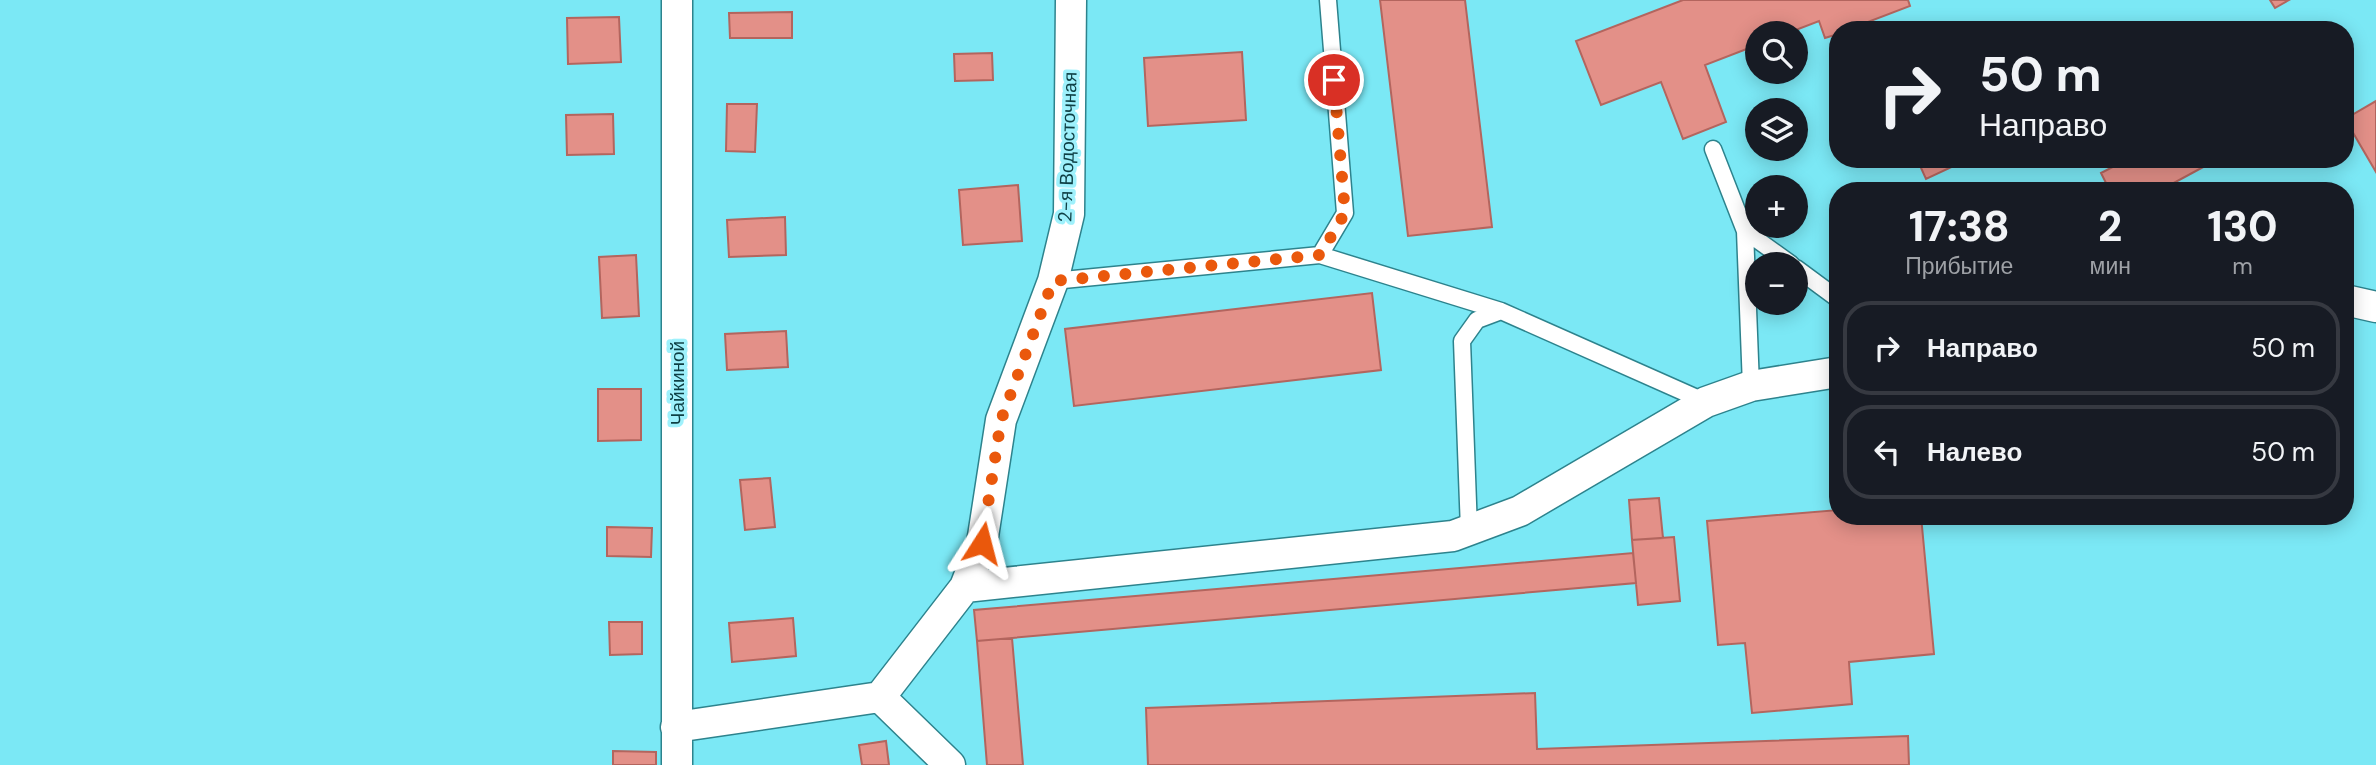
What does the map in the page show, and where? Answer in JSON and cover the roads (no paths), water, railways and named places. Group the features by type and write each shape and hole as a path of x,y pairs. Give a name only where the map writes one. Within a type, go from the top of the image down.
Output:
{"street":[{"name":"Чайкиной","path":"677,0 677,765"},
{"name":"2-я Водосточная","path":"880,697 965,587 982,543 1001,420 1053,281 1069,214 1071,0"},
{"path":"2354,302 2376,307"},
{"path":"965,587 1452,536 1520,511 1706,402 1751,386 1829,373"},
{"path":"676,727 880,697 951,764"}],"lane":[{"path":"1320,255 1345,213 1328,0"},
{"path":"1713,149 1745,231"},
{"path":"1745,238 1751,386"},
{"path":"1755,238 1774,252"},
{"path":"1053,281 1320,255 1501,311 1706,402"},
{"path":"1808,277 1829,292"},
{"path":"1469,530 1462,341 1477,320 1501,311"}]}
